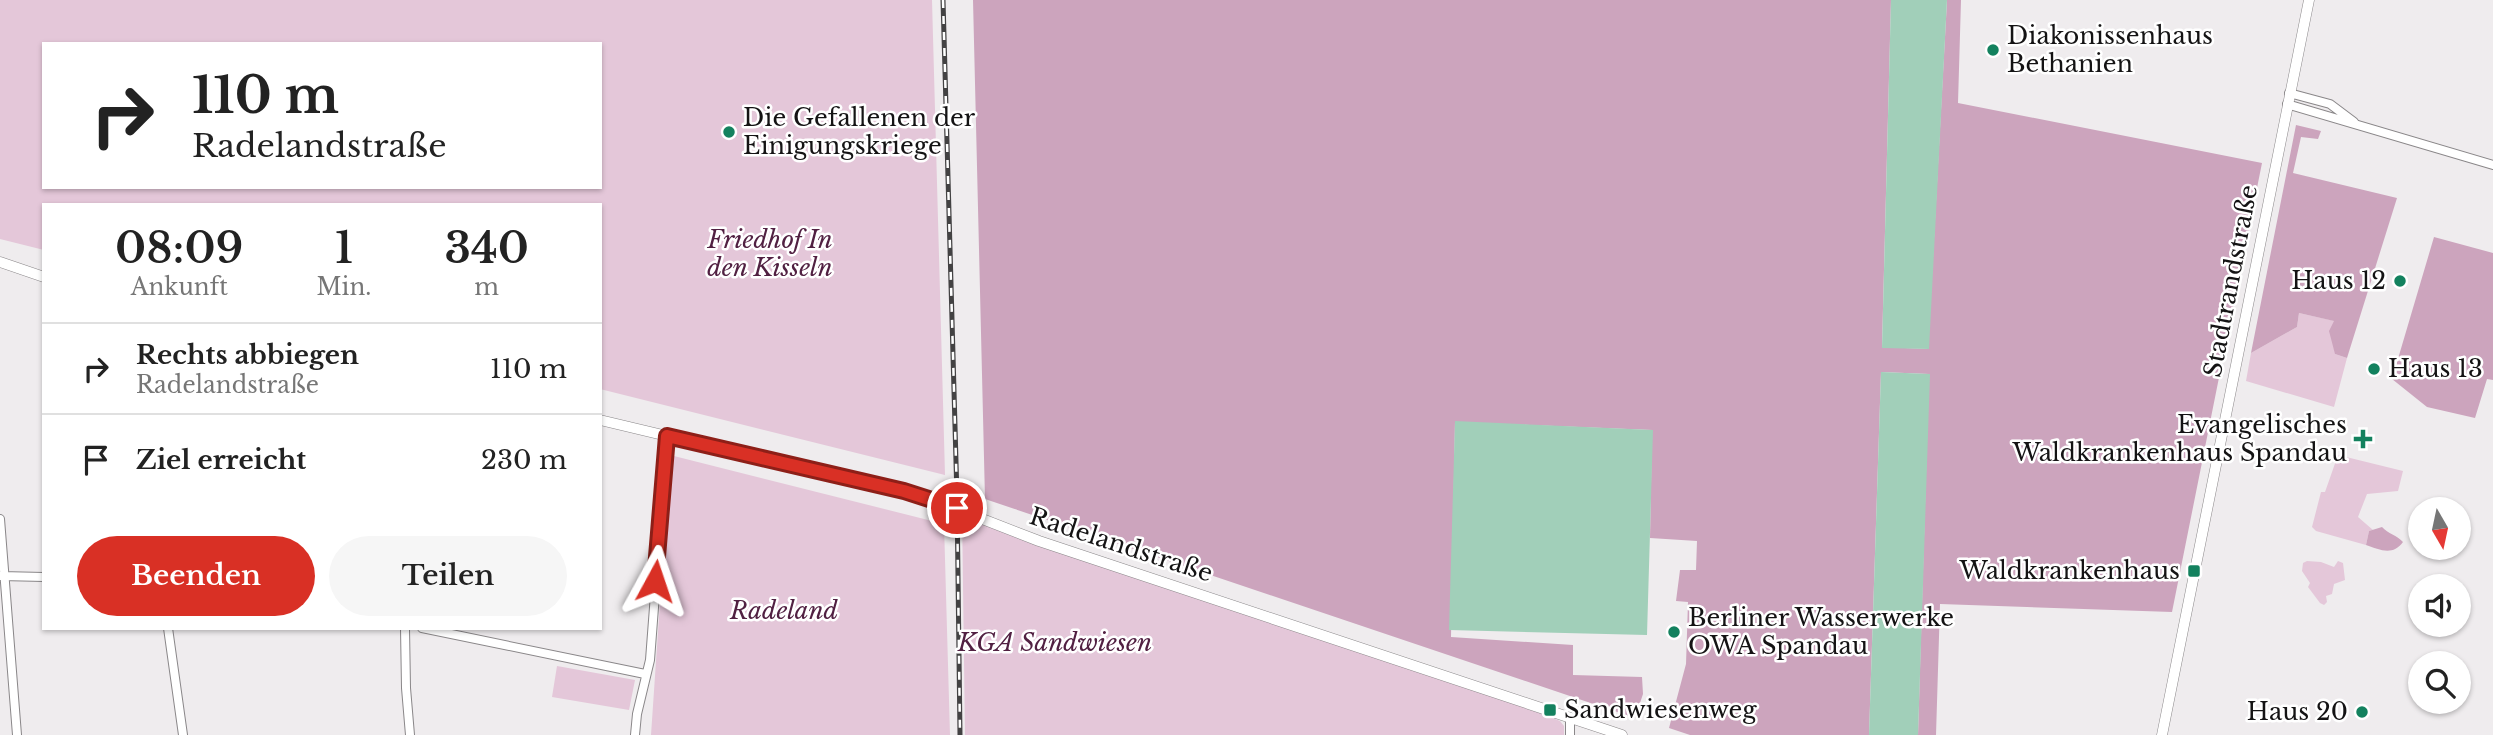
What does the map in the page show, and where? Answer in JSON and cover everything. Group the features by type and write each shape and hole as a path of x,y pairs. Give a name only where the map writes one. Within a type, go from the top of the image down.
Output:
{"street":[{"name":"Stadtrandstraße","path":"2162,735 2309,0"},
{"path":"2290,93 2330,104 2356,124"},
{"path":"2287,104 2493,165"},
{"path":"0,262 42,275"},
{"name":"Radelandstraße","path":"602,420 932,499 1051,545 1622,735"},
{"path":"635,735 645,674 650,660 667,436"},
{"path":"0,519 2,576 17,735"},
{"path":"2,576 42,577"},
{"path":"168,630 183,735"},
{"path":"405,630 410,735"},
{"path":"440,630 467,633 645,674"},
{"path":"1570,717 1570,735"}],"green space":[{"name":"Friedhof In den Kisseln","path":"0,0 932,0 945,475 602,389 602,203 42,203 42,250 0,239"},
{"path":"2299,313 2335,321 2335,354 2347,358 2334,407 2246,381 2251,353 2297,327"},
{"name":"Radeland","path":"670,455 944,524 950,735 651,735"},
{"path":"2338,455 2403,471 2398,491 2367,494 2358,517 2373,530 2369,531 2366,545 2316,531 2312,527 2321,492 2325,492"},
{"name":"KGA Sandwiesen","path":"962,511 1464,682 1560,721 1564,726 1564,735 965,735"},
{"path":"2307,561 2334,567 2338,561 2343,563 2345,580 2334,584 2332,594 2326,596 2327,602 2324,605 2308,587 2310,583 2302,571 2303,563"},
{"path":"557,666 635,680 629,710 552,697"}],"shaded area":[{"path":"973,0 1891,0 1882,347 1928,349 1947,0 1961,0 1958,103 2262,163 2172,612 1940,604 1936,735 1918,735 1929,374 1881,372 1869,735 1690,735 1669,728 1686,664 1688,602 1676,601 1680,570 1696,570 1697,541 1650,538 1652,430 1455,422 1451,637 1573,645 1573,675 1642,677 1643,694 1635,718 985,499"},
{"path":"1891,0 1947,0 1929,349 1882,348"},
{"path":"2296,125 2321,131 2318,139 2301,137 2293,173 2397,198 2347,358 2335,354 2329,331 2334,321 2299,313 2297,327 2251,353"},
{"path":"2434,237 2493,253 2493,380 2487,379 2475,418 2427,407 2392,379"},
{"path":"1881,372 1930,374 1918,735 1869,735"},
{"path":"1455,421 1653,430 1647,635 1449,630"},
{"path":"2382,527 2403,542 2395,549 2386,551 2366,545 2369,531"}],"railway":[{"path":"943,0 957,497 960,735"}],"place":[{"name":"Diakonissenhaus Bethanien","path":"1993,50"},
{"name":"Die Gefallenen der Einigungskriege","path":"729,132"},
{"name":"Haus 12","path":"2400,281"},
{"name":"Haus 13","path":"2374,369"},
{"name":"Evangelisches Waldkrankenhaus Spandau","path":"2363,439"},
{"name":"Waldkrankenhaus","path":"2194,571"},
{"name":"Berliner Wasserwerke OWA Spandau","path":"1674,632"},
{"name":"Sandwiesenweg","path":"1550,710"},
{"name":"Haus 20","path":"2362,712"}],"route":[{"path":"655,581 667,436 904,491 957,508"}]}
